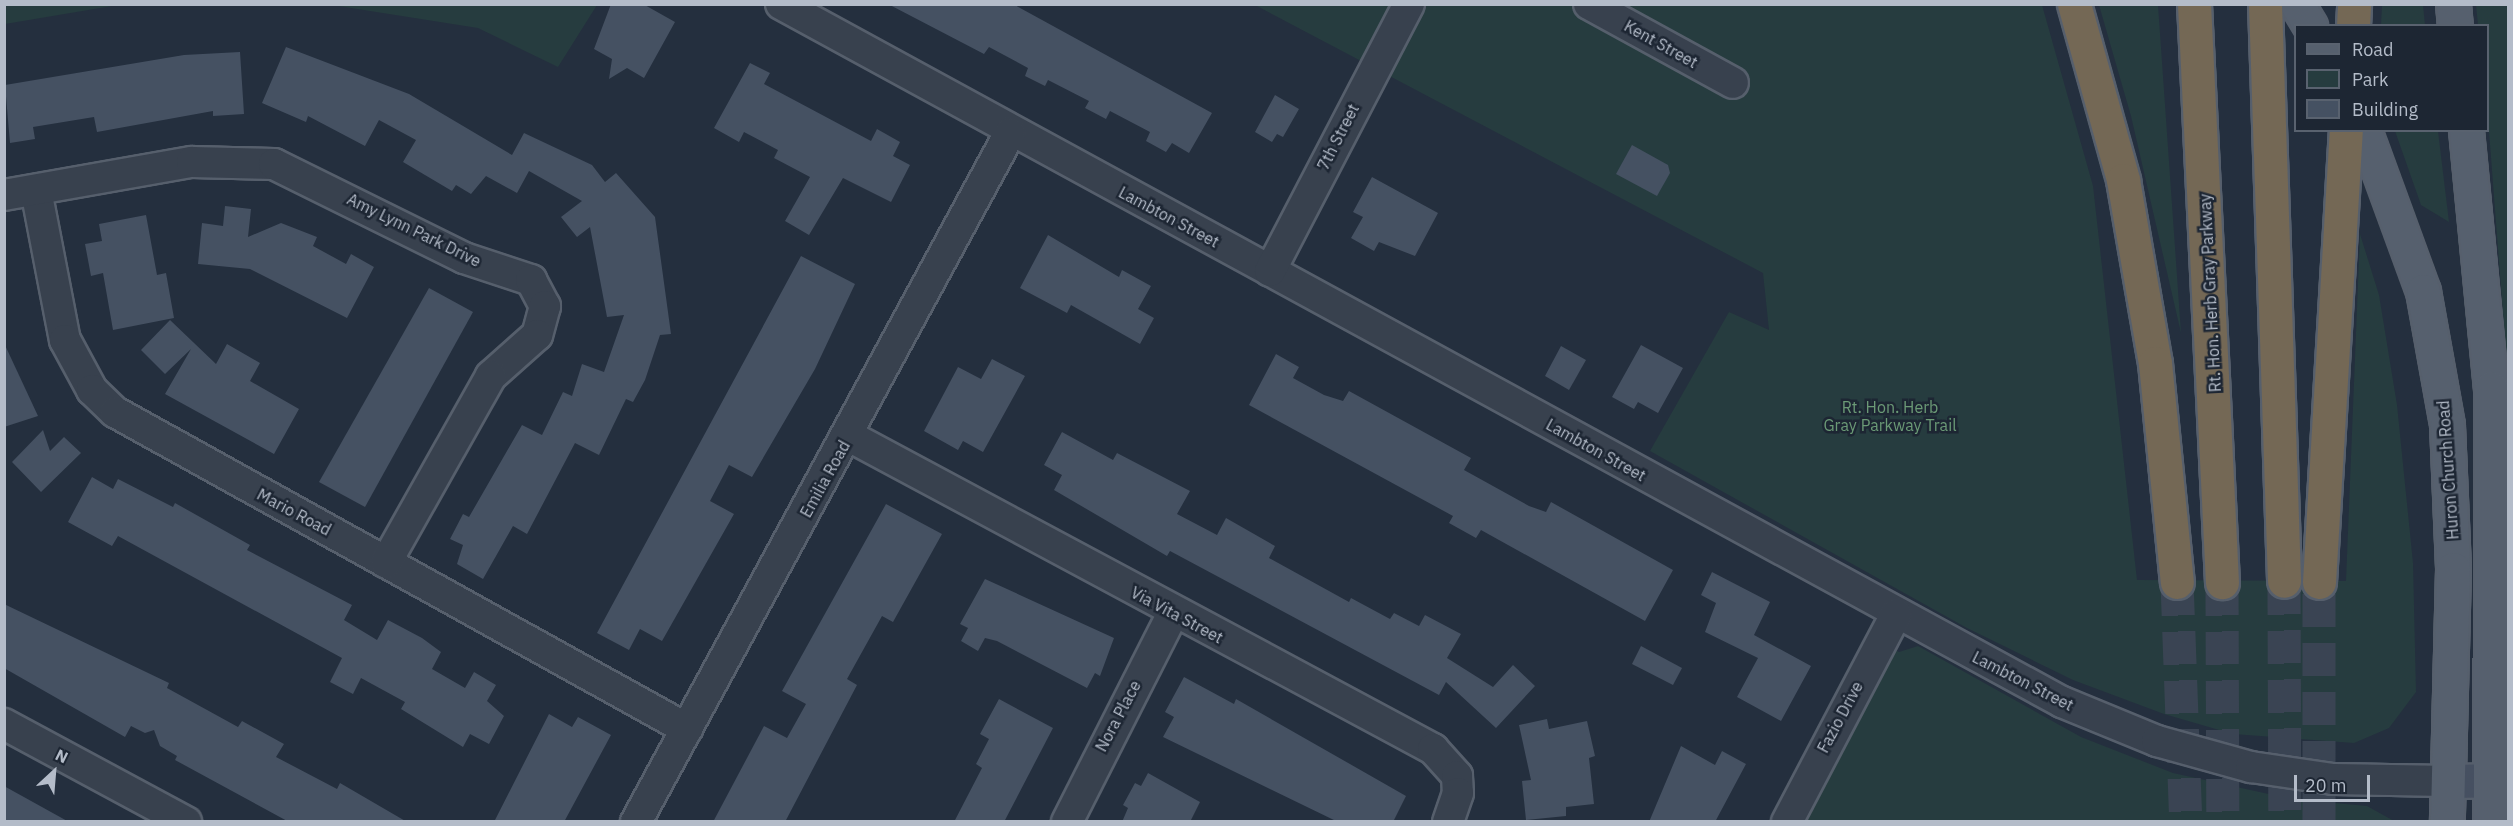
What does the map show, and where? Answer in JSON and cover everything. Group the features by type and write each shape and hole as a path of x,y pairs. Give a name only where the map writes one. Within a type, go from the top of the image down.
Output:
{"highway":[{"path":"2074,4 2123,180 2151,340 2177,582"},
{"name":"Rt. Hon. Herb Gray Parkway","path":"2194,4 2222,582"},
{"path":"2265,4 2284,581"},
{"path":"2353,24 2354,4"},
{"path":"2319,582 2346,132"}],"main road":[{"path":"2297,4 2309,24"},
{"path":"2453,4 2455,24"},
{"name":"Huron Church Road","path":"2365,132 2406,233 2423,291 2447,425 2453,569 2448,822"},
{"path":"2466,132 2491,400 2499,781 2490,822"}],"street":[{"name":"Lambton Street","path":"781,4 1010,133 1270,271 1896,614 2062,702 2199,754 2289,774 2448,781"},
{"name":"7th Street","path":"1270,271 1409,4"},
{"name":"Kent Street","path":"1589,4 1733,82"},
{"name":"Emilia Road","path":"636,822 849,436 1010,133"},
{"name":"Amy Lynn Park Drive","path":"4,195 192,162 274,164 464,258 531,280 545,306 537,335 491,376 386,562"},
{"name":"Mario Road","path":"36,190 56,315 76,366 93,390 141,428 687,729"},
{"name":"Via Vita Street","path":"849,436 1173,613 1433,749 1457,776 1458,793 1448,822"},
{"name":"Nora Place","path":"1067,822 1173,613"},
{"name":"Fazio Drive","path":"1786,822 1896,614"},
{"path":"4,723 186,822"},
{"path":"2448,781 2499,781"}],"green space":[{"path":"5,4 118,4 118,5 5,24"},
{"path":"332,5 597,5 558,67 478,28"},
{"name":"Rt. Hon. Herb Gray Parkway Trail","path":"1255,5 2042,5 2093,186 2137,580 2346,581 2360,234 2379,295 2397,405 2413,563 2416,692 2389,728 2354,743 2233,734 2164,714 2073,680 1967,628 1650,451 1729,312 1769,330 1763,273"},
{"path":"2099,5 2158,5 2181,333 2131,116"},
{"path":"2382,5 2423,5 2425,24 2381,24"},
{"path":"2476,5 2508,5 2508,379 2489,131 2489,24 2478,24"},
{"path":"2395,132 2438,132 2449,222 2421,205"},
{"path":"1880,642 1899,652 1918,646 2081,737 2173,773 2291,799 2367,806 2394,821 1800,822"}],"building":[{"path":"611,4 643,4 675,22 644,78 627,68 609,79 612,59 594,49"},
{"path":"888,4 1013,4 1212,113 1189,153 1172,143 1166,152 1146,141 1150,132 1110,111 1106,119 1085,108 1089,101 1048,80 1045,86 1025,76 1028,68 989,47 984,54"},
{"path":"286,47 409,94 512,155 524,133 592,165 605,182 616,173 655,217 671,334 660,335 645,380 633,402 626,399 599,455 575,443 527,534 513,526 483,579 457,564 463,545 450,539 463,514 469,517 522,425 542,435 563,392 572,396 582,364 604,372 624,315 607,317 590,227 577,237 561,217 582,201 529,171 517,193 486,176 471,194 456,185 452,191 403,162 416,140 379,120 365,146 308,116 306,122 262,103"},
{"path":"240,52 244,114 213,116 213,111 97,132 94,117 33,127 35,139 10,143 5,85 184,55"},
{"path":"750,63 770,73 764,84 871,141 877,129 900,142 893,156 910,165 891,202 843,178 809,235 785,221 810,177 774,158 778,150 744,132 739,142 714,128"},
{"path":"1275,95 1299,109 1283,137 1277,134 1272,142 1255,132"},
{"path":"1632,145 1668,165 1670,173 1657,196 1616,174"},
{"path":"1372,177 1438,213 1415,256 1379,242 1374,251 1351,238 1363,217 1353,212"},
{"path":"225,206 251,209 248,237 281,223 317,237 313,246 346,264 351,254 374,267 347,318 250,269 198,264 202,223 223,226"},
{"path":"146,215 157,275 166,273 174,318 113,330 103,273 91,276 85,244 102,241 99,224"},
{"path":"1048,235 1119,277 1122,270 1151,286 1138,309 1154,318 1140,344 1071,305 1067,313 1020,288"},
{"path":"801,256 855,284 815,369 752,477 729,465 710,501 734,514 662,641 640,629 629,650 597,633"},
{"path":"429,288 473,312 365,507 319,482"},
{"path":"170,320 216,364 227,344 260,363 250,381 299,409 274,454 165,394 191,349 165,374 141,350"},
{"path":"4,343 38,416 4,427"},
{"path":"1641,345 1683,368 1658,413 1638,402 1634,409 1612,397"},
{"path":"1561,346 1586,360 1569,390 1545,376"},
{"path":"1276,354 1299,367 1293,378 1324,395 1343,401 1349,391 1471,458 1464,470 1529,506 1546,512 1551,502 1673,570 1645,621 1481,530 1476,538 1449,523 1453,516 1249,405"},
{"path":"992,359 1025,376 983,452 963,441 958,450 924,431 958,367 981,379"},
{"path":"43,430 50,451 64,437 81,453 41,492 12,462"},
{"path":"1062,432 1113,460 1117,453 1190,491 1177,514 1217,535 1226,518 1275,546 1269,558 1349,602 1351,598 1390,619 1394,613 1419,626 1425,615 1461,634 1447,658 1493,687 1513,665 1535,686 1496,728 1446,682 1439,695 1170,551 1167,556 1054,490 1062,475 1044,465"},
{"path":"92,477 113,489 118,479 173,507 175,503 250,545 247,550 352,605 344,620 377,640 388,620 422,638 441,652 432,669 465,688 474,672 496,685 487,701 504,716 489,744 470,734 463,747 401,709 405,702 361,678 353,694 330,682 342,658 118,536 112,546 68,522"},
{"path":"886,504 942,534 893,622 882,616 847,679 857,685 785,822 713,822 764,726 787,738 806,704 782,691"},
{"path":"1712,572 1770,602 1754,635 1811,666 1781,721 1737,697 1758,658 1705,632 1716,603 1701,595"},
{"path":"985,579 1114,638 1100,676 1095,673 1087,688 997,641 985,638 978,651 961,641 968,628 960,624"},
{"path":"4,604 169,683 167,688 238,727 242,721 284,744 276,757 337,789 340,783 407,822 289,822 175,760 177,756 160,746 154,730 145,733 131,726 125,737 4,668"},
{"path":"1641,646 1682,668 1673,685 1632,664"},
{"path":"1184,677 1234,704 1236,699 1406,796 1393,822 1338,822 1163,737 1174,717 1165,712"},
{"path":"999,699 1053,728 1004,822 954,822 982,768 976,764 989,739 980,734"},
{"path":"549,714 572,727 578,717 611,735 564,822 494,822"},
{"path":"1547,719 1549,729 1587,721 1595,756 1589,758 1594,804 1566,807 1566,816 1526,820 1522,781 1531,780 1519,725"},
{"path":"1681,746 1715,765 1722,751 1746,764 1715,822 1649,822"},
{"path":"1148,773 1200,802 1190,822 1122,822 1128,808 1123,805 1135,783 1141,786"},
{"path":"4,786 69,822 4,822"}],"tunnel":[{"path":"2284,581 2285,822"},
{"path":"2177,582 2186,822"},
{"path":"2222,582 2223,822"},
{"path":"2319,582 2319,822"}]}
